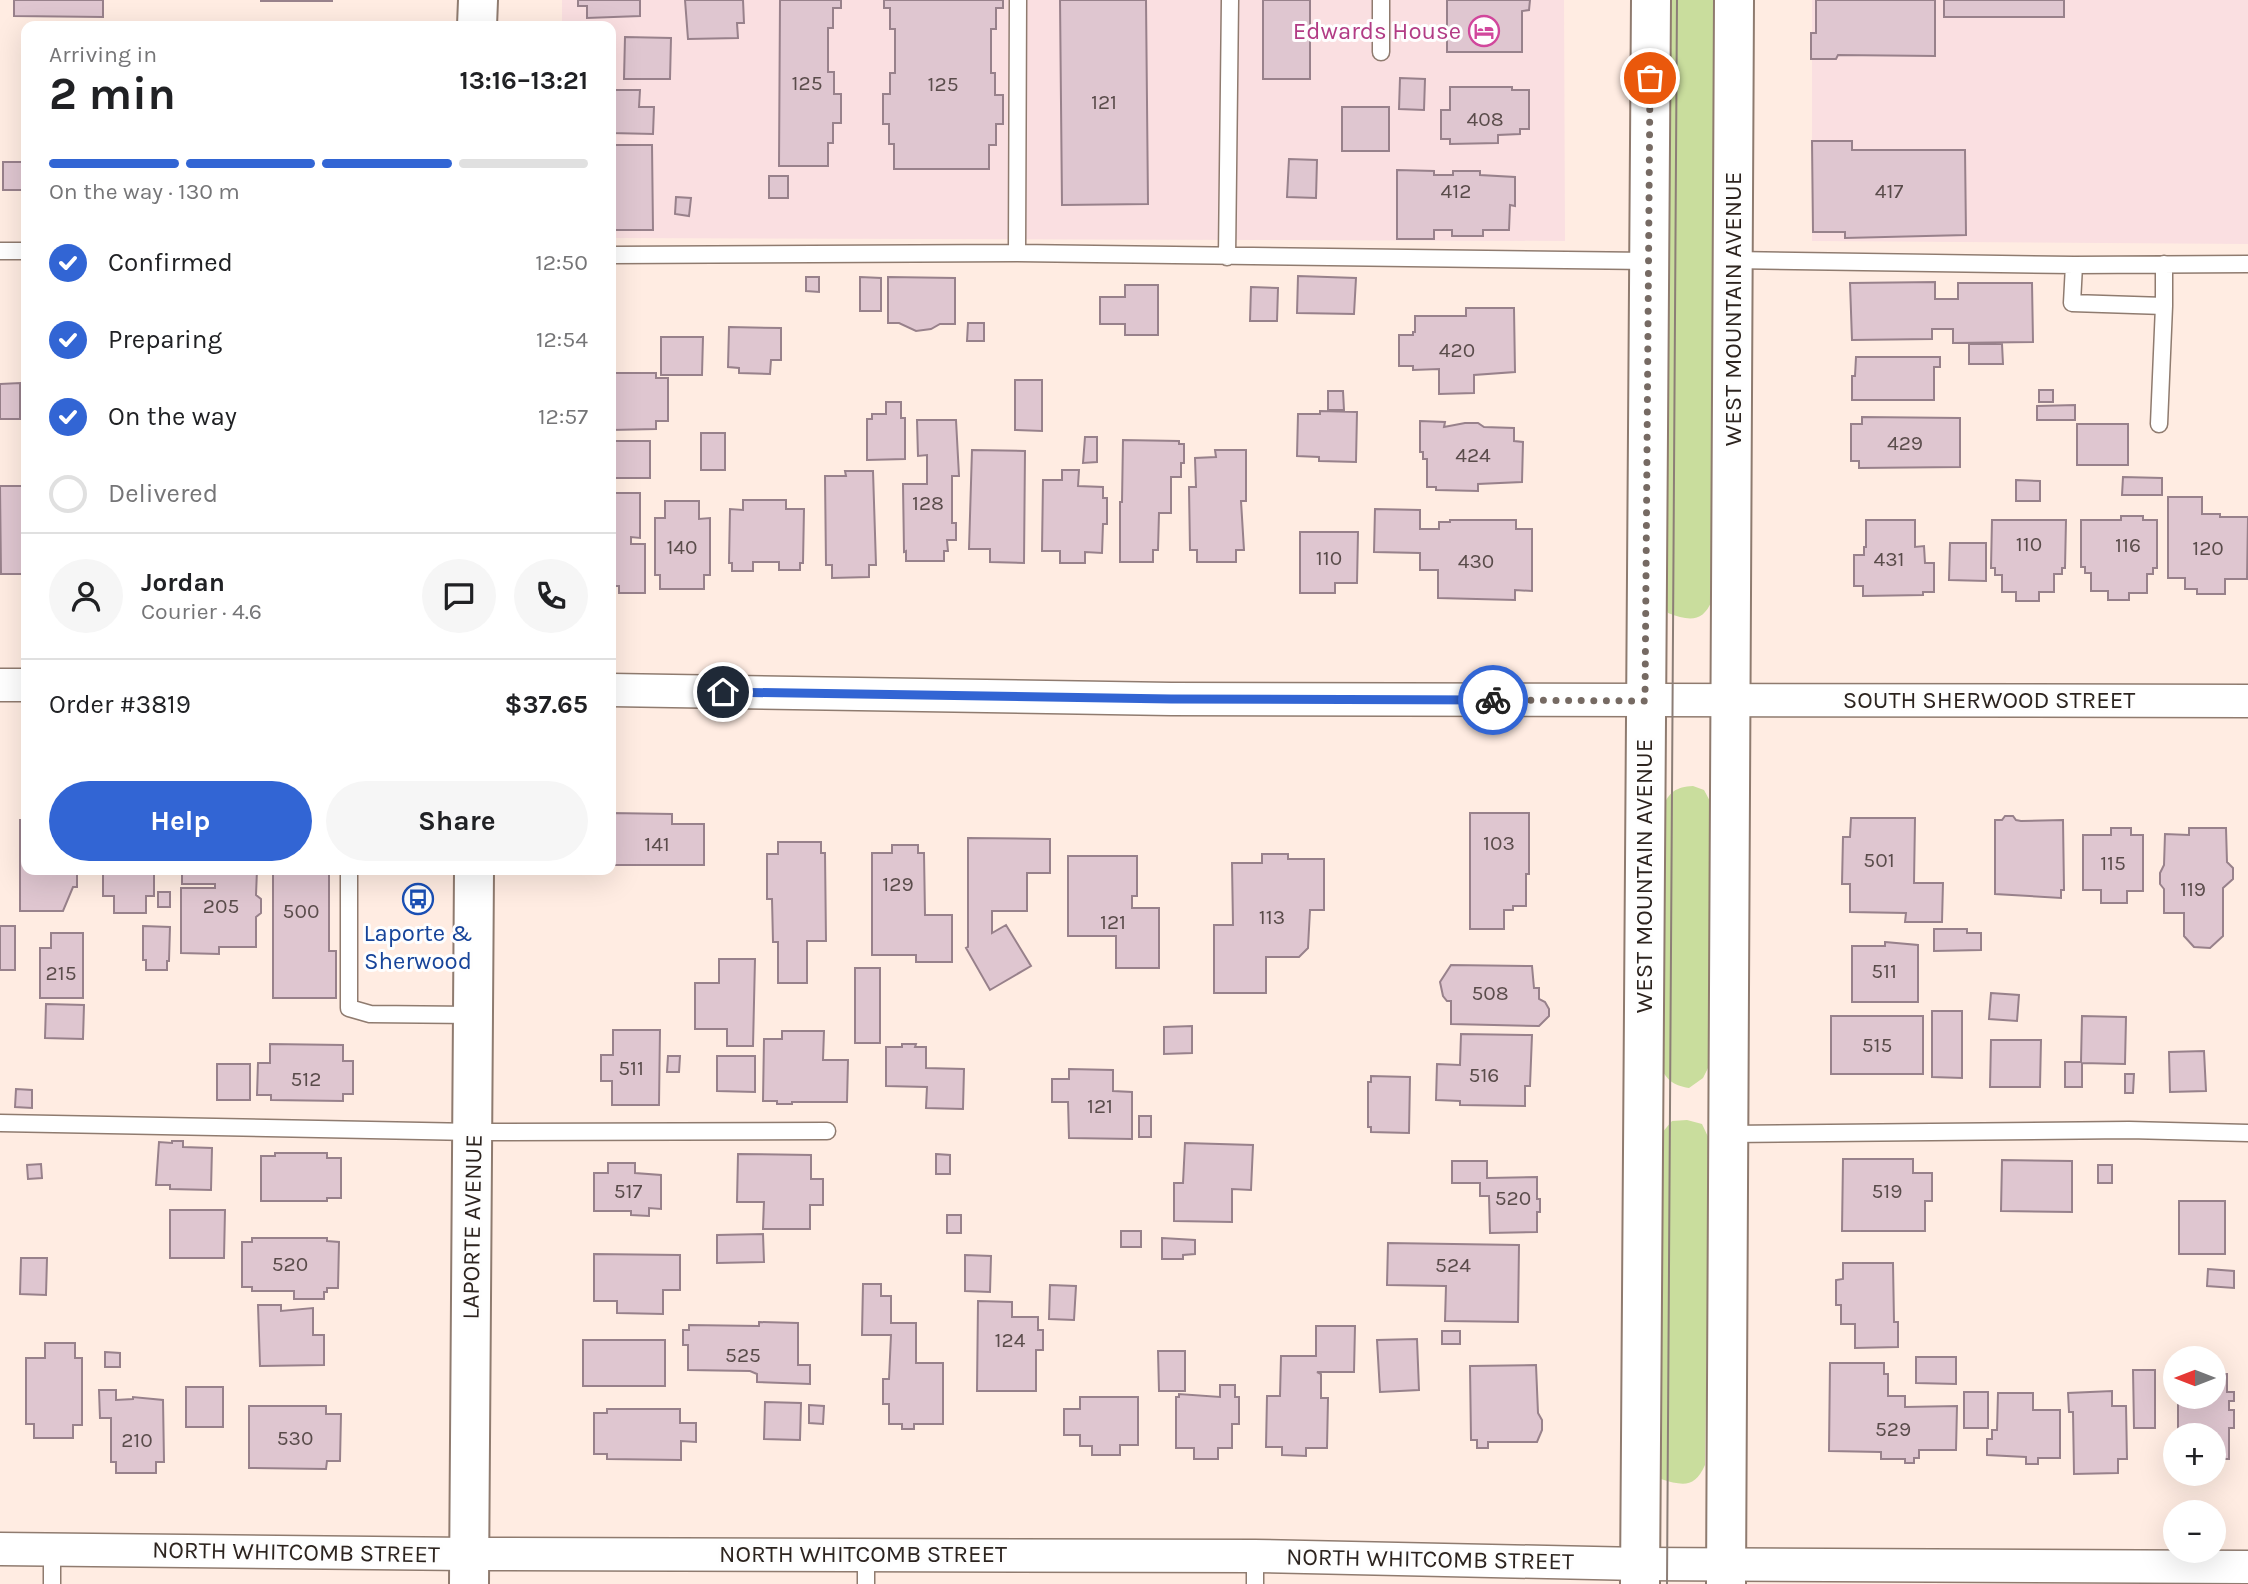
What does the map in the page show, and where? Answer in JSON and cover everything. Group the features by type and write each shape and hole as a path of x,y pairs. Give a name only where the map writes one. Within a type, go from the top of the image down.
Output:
{"street":[{"path":"477,21 478,0"},
{"name":"WEST MOUNTAIN AVENUE","path":"1640,1574 1651,0"},
{"name":"WEST MOUNTAIN AVENUE","path":"1726,1573 1734,0"},
{"path":"0,685 21,685"},
{"name":"SOUTH SHERWOOD STREET","path":"616,690 1171,699 2248,701"},
{"name":"LAPORTE AVENUE","path":"468,1569 474,875"},
{"name":"NORTH WHITCOMB STREET","path":"0,1549 52,1549 468,1569 2136,1574 2248,1567"}],"lane":[{"path":"1017,253 1018,0"},
{"path":"1227,257 1230,0"},
{"path":"1381,0 1381,52"},
{"path":"0,251 21,251"},
{"path":"616,254 1017,253 1649,261"},
{"path":"1733,260 2074,265 2248,264"},
{"path":"2159,424 2164,264"},
{"path":"2074,265 2072,303 2164,306"},
{"path":"349,875 349,1008 370,1014 473,1015"},
{"path":"0,1122 473,1132 827,1131"},
{"path":"1728,1134 2129,1130 2248,1133"},
{"path":"52,1549 52,1584"}],"shaded area":[{"path":"562,0 1564,0 1565,241 616,238 616,21 562,21"},
{"path":"1812,0 2248,0 2248,244 1812,241"}],"green space":[{"path":"1669,0 1716,0 1712,600 1704,613 1694,618 1682,618 1668,613 1664,604"},
{"path":"1693,786 1704,790 1712,805 1710,1064 1703,1078 1689,1088 1670,1081 1659,1063 1663,807 1674,791"},
{"path":"1687,1120 1702,1124 1710,1141 1705,1465 1697,1478 1682,1484 1661,1479 1657,1470 1661,1134 1672,1121"}],"building":[{"path":"14,0 103,0 103,17 14,16"},
{"path":"332,0 332,1 261,1"},
{"path":"578,0 640,0 640,16 587,18 587,6 578,6"},
{"path":"685,0 743,0 744,23 737,23 738,38 688,39"},
{"path":"780,0 841,0 841,8 833,8 833,28 828,28 828,72 834,72 834,94 841,94 841,123 833,123 833,143 828,143 828,166 779,166"},
{"path":"884,0 1003,0 1003,8 996,8 996,29 991,29 991,73 995,73 995,95 1003,95 1003,124 996,124 996,145 989,145 989,169 894,169 894,144 889,144 889,124 883,124 883,94 890,94 890,73 895,73 895,29 890,29 890,8 884,8"},
{"path":"1060,0 1146,0 1148,204 1062,205"},
{"path":"1263,0 1310,0 1310,79 1263,79"},
{"name":"Edwards House","path":"1447,0 1530,0 1529,10 1522,11 1522,52 1447,52"},
{"path":"1816,0 1935,0 1935,56 1838,55 1836,59 1811,59 1811,33 1816,33"},
{"path":"1944,0 2064,0 2064,17 1944,17"},
{"path":"625,37 671,38 670,79 624,79"},
{"path":"1400,78 1425,79 1424,110 1399,109"},
{"path":"1450,87 1512,87 1512,90 1529,90 1529,129 1520,129 1520,134 1498,135 1498,143 1450,144 1450,139 1441,139 1441,110 1450,110"},
{"path":"616,90 640,90 639,107 654,107 653,134 616,133"},
{"path":"1342,107 1389,107 1389,151 1342,151"},
{"path":"1812,141 1852,141 1852,150 1965,150 1966,235 1845,238 1845,232 1813,232"},
{"path":"616,145 652,145 653,230 616,230"},
{"path":"1289,159 1317,160 1316,198 1287,197"},
{"path":"3,162 21,162 21,190 3,190"},
{"path":"1397,170 1434,171 1434,175 1453,175 1453,171 1480,171 1480,175 1515,177 1515,206 1510,205 1509,230 1483,230 1483,236 1452,236 1452,230 1434,230 1434,239 1397,239"},
{"path":"769,176 788,176 788,198 769,198"},
{"path":"676,197 691,198 689,216 675,214"},
{"path":"1298,276 1356,278 1354,314 1297,313"},
{"path":"806,277 819,277 819,292 806,291"},
{"path":"860,277 881,278 881,311 860,311"},
{"path":"888,277 955,278 955,324 940,324 931,329 916,331 899,323 888,323"},
{"path":"1935,282 1935,299 1958,299 1958,283 2032,283 2033,342 1953,343 1953,329 1932,329 1932,339 1852,340 1850,283"},
{"path":"1125,285 1158,285 1158,335 1125,335 1125,324 1100,324 1100,297 1125,297"},
{"path":"1251,287 1278,288 1277,321 1250,321"},
{"path":"1466,308 1514,308 1515,372 1474,375 1474,393 1439,394 1439,369 1413,370 1413,366 1399,366 1399,335 1413,335 1415,316 1466,316"},
{"path":"968,323 984,323 984,341 967,341"},
{"path":"729,327 781,328 781,360 771,360 770,374 739,373 739,368 728,367"},
{"path":"661,337 703,337 702,375 661,375"},
{"path":"1969,344 2002,344 2003,364 1969,364"},
{"path":"1856,357 1940,357 1940,367 1934,367 1934,400 1852,400 1852,376 1855,376"},
{"path":"616,373 656,373 656,378 668,378 668,421 656,421 656,429 616,430"},
{"path":"1015,380 1042,380 1042,431 1015,430"},
{"path":"20,383 20,419 0,419 0,384"},
{"path":"2039,390 2053,390 2053,402 2039,402"},
{"path":"1328,391 1343,391 1344,410 1328,410"},
{"path":"886,402 901,402 901,418 905,418 905,459 867,460 867,419 872,419 872,414 886,414"},
{"path":"2075,405 2075,420 2037,420 2037,406"},
{"path":"1320,411 1357,412 1356,462 1319,461 1319,457 1297,456 1298,414 1320,414"},
{"path":"1862,417 1960,418 1960,467 1859,468 1859,461 1851,461 1851,424 1862,424"},
{"path":"917,420 956,420 959,476 952,476 952,523 956,523 956,540 947,540 948,551 944,551 944,561 906,561 906,551 904,552 903,484 927,484 927,455 918,456"},
{"path":"1420,421 1445,422 1444,427 1478,423 1484,427 1514,428 1514,441 1523,442 1522,482 1478,484 1478,491 1436,490 1436,487 1427,487 1427,459 1423,459 1423,452 1420,452"},
{"path":"2077,424 2128,424 2128,465 2077,465"},
{"path":"701,433 725,433 725,470 701,470"},
{"path":"1085,437 1097,437 1097,462 1083,463"},
{"path":"1123,440 1179,441 1179,444 1184,444 1181,477 1171,477 1171,513 1159,513 1158,550 1153,550 1153,562 1120,562"},
{"path":"616,441 650,441 650,478 616,478"},
{"path":"972,450 1025,451 1024,563 990,562 990,549 969,549"},
{"path":"1215,450 1246,450 1246,501 1241,501 1244,550 1236,550 1236,562 1197,562 1197,550 1190,550 1189,487 1196,487 1195,458 1216,457"},
{"path":"1062,470 1079,470 1078,486 1103,487 1103,498 1107,498 1107,524 1103,524 1102,553 1085,552 1085,563 1060,563 1060,551 1042,551 1043,480 1062,480"},
{"path":"845,471 873,471 876,565 869,565 869,577 832,578 832,565 826,565 825,476 846,476"},
{"path":"2123,477 2162,478 2162,495 2122,495"},
{"path":"2016,480 2040,481 2040,501 2016,501"},
{"path":"0,486 21,486 21,574 1,574"},
{"path":"616,493 640,493 640,538 631,537 631,544 645,544 645,593 619,593 619,586 616,586"},
{"path":"2168,497 2202,497 2202,514 2248,517 2247,579 2225,579 2225,594 2197,594 2197,589 2185,589 2185,578 2168,578"},
{"path":"743,500 786,500 786,509 804,509 803,563 800,563 800,570 779,570 779,562 753,562 753,571 732,571 732,563 729,563 730,509 743,510"},
{"path":"665,501 699,501 699,519 710,518 710,575 704,575 704,589 660,589 660,575 655,575 655,518 665,518"},
{"path":"1375,509 1420,510 1420,529 1439,529 1439,522 1450,520 1516,520 1516,529 1532,529 1532,591 1515,590 1515,600 1438,598 1438,570 1420,570 1420,553 1374,552"},
{"path":"2121,516 2143,516 2143,520 2157,520 2157,568 2153,568 2153,574 2147,574 2147,593 2129,593 2129,600 2108,600 2108,591 2091,591 2091,573 2085,573 2085,567 2081,567 2081,520 2121,520"},
{"path":"1866,520 1915,520 1915,547 1924,546 1925,563 1934,563 1934,592 1923,592 1923,595 1863,596 1863,586 1854,586 1854,555 1864,555"},
{"path":"1992,520 2066,520 2065,568 2062,568 2062,574 2054,574 2054,592 2039,592 2039,601 2016,601 2016,592 2002,592 2002,575 1995,575 1995,568 1991,568"},
{"path":"1300,532 1358,532 1357,583 1335,583 1335,593 1300,593"},
{"path":"1950,543 1986,543 1986,581 1949,580"},
{"path":"616,813 672,814 672,824 704,824 704,865 616,865"},
{"path":"1470,813 1529,813 1526,906 1513,906 1513,910 1504,910 1504,929 1470,929"},
{"path":"2005,816 2013,816 2021,821 2063,820 2064,890 2061,890 2061,898 1995,894 1995,820 2002,820"},
{"path":"1851,818 1915,818 1914,883 1943,883 1942,922 1905,922 1906,913 1850,912 1850,884 1842,884 1843,837 1850,837"},
{"path":"21,820 21,875 77,875 77,887 73,887 63,911 20,911"},
{"path":"2111,828 2131,828 2131,835 2143,835 2143,891 2127,891 2127,903 2101,903 2101,890 2083,890 2083,835 2111,835"},
{"path":"2189,828 2226,828 2227,862 2233,868 2233,879 2223,888 2223,936 2210,948 2194,947 2184,936 2184,913 2164,913 2164,889 2160,884 2160,873 2164,865 2165,834 2189,835"},
{"path":"968,838 1050,839 1050,873 1027,873 1027,911 992,911 992,933 1006,925 1031,966 990,990 966,948"},
{"path":"778,842 821,842 821,853 825,853 826,941 807,941 807,983 778,983 778,942 773,942 772,899 767,899 767,854 778,854"},
{"path":"892,845 918,845 918,853 924,853 925,915 952,915 952,962 916,962 916,955 872,955 872,853 892,853"},
{"path":"1262,854 1288,854 1288,859 1324,859 1324,910 1310,910 1308,948 1299,957 1266,957 1266,993 1214,993 1214,925 1233,925 1232,863 1262,863"},
{"path":"1068,856 1137,856 1137,896 1132,896 1132,908 1159,908 1159,968 1116,968 1116,936 1068,936"},
{"path":"103,875 154,875 154,896 146,896 146,913 114,913 114,896 103,896"},
{"path":"182,875 257,875 256,895 261,899 261,913 256,917 256,947 219,947 219,954 181,953 181,888 215,888 215,884 182,884"},
{"path":"273,875 329,875 329,951 336,951 336,998 273,998"},
{"path":"158,892 170,892 170,907 158,907"},
{"path":"0,926 15,926 15,970 0,970"},
{"path":"143,926 170,927 167,970 146,970 146,960 143,960"},
{"path":"1934,929 1967,929 1967,933 1981,933 1981,950 1934,951"},
{"path":"51,933 83,933 83,998 40,998 40,948 51,948"},
{"path":"1885,942 1918,945 1918,1002 1852,1002 1852,946 1885,946"},
{"path":"719,959 755,959 753,1046 727,1046 727,1029 695,1029 695,983 719,983"},
{"path":"1451,965 1532,966 1534,988 1539,988 1539,999 1545,1002 1549,1016 1539,1026 1451,1024 1451,1001 1447,1001 1443,996 1440,982"},
{"path":"855,968 880,968 880,1043 855,1043"},
{"path":"1991,993 2019,995 2017,1021 1989,1019"},
{"path":"46,1004 84,1005 83,1039 45,1038"},
{"path":"1932,1011 1962,1011 1962,1078 1932,1077"},
{"path":"1831,1016 1923,1016 1923,1074 1831,1074"},
{"path":"2082,1016 2126,1017 2125,1064 2082,1063 2082,1087 2065,1087 2065,1062 2081,1062"},
{"path":"1192,1026 1192,1053 1164,1054 1164,1027"},
{"path":"613,1030 660,1030 659,1105 612,1105 612,1081 601,1081 601,1055 613,1055"},
{"path":"782,1031 824,1031 823,1060 848,1060 847,1102 777,1104 777,1101 763,1101 764,1039 782,1039"},
{"path":"1461,1034 1532,1035 1530,1086 1525,1086 1525,1106 1460,1105 1460,1101 1436,1100 1437,1064 1460,1065"},
{"path":"1991,1040 2041,1040 2040,1087 1990,1087"},
{"path":"270,1044 343,1045 343,1061 353,1061 353,1094 343,1094 343,1101 271,1100 271,1095 257,1095 258,1063 270,1063"},
{"path":"902,1044 926,1047 926,1068 964,1069 963,1109 926,1108 927,1087 886,1086 886,1047 902,1047"},
{"path":"2204,1051 2206,1091 2170,1092 2169,1052"},
{"path":"668,1056 680,1056 679,1072 667,1072"},
{"path":"717,1056 755,1056 755,1092 717,1091"},
{"path":"217,1064 250,1064 250,1100 217,1100"},
{"path":"1069,1069 1113,1070 1113,1091 1132,1092 1132,1139 1069,1138 1068,1102 1052,1102 1052,1079 1069,1079"},
{"path":"2125,1074 2134,1074 2133,1093 2125,1093"},
{"path":"1371,1076 1410,1077 1409,1133 1371,1132 1371,1127 1368,1127 1368,1082 1371,1082"},
{"path":"16,1089 32,1090 32,1108 15,1107"},
{"path":"1139,1116 1151,1116 1151,1137 1139,1137"},
{"path":"183,1141 183,1147 212,1148 211,1190 170,1189 170,1185 156,1185 159,1142"},
{"path":"1185,1143 1253,1145 1251,1190 1232,1189 1232,1222 1174,1221 1174,1183 1183,1183"},
{"path":"275,1153 327,1153 327,1158 341,1158 341,1198 327,1198 327,1201 261,1201 261,1156 275,1156"},
{"path":"738,1154 811,1155 811,1179 823,1179 823,1205 810,1205 810,1229 763,1229 764,1202 737,1202"},
{"path":"936,1154 950,1155 950,1174 936,1174"},
{"path":"1843,1159 1913,1159 1913,1173 1932,1173 1932,1201 1925,1201 1925,1231 1842,1231"},
{"path":"2002,1160 2072,1161 2072,1212 2001,1211"},
{"path":"1452,1161 1487,1161 1487,1178 1537,1177 1540,1212 1537,1212 1537,1232 1490,1233 1489,1196 1480,1196 1480,1183 1452,1183"},
{"path":"608,1163 635,1163 635,1173 661,1175 661,1209 649,1208 649,1216 631,1215 631,1211 594,1211 594,1173 608,1173"},
{"path":"41,1164 42,1178 28,1179 27,1165"},
{"path":"2098,1165 2112,1165 2112,1183 2098,1183"},
{"path":"2179,1201 2225,1201 2225,1254 2179,1254"},
{"path":"170,1210 225,1210 224,1258 170,1258"},
{"path":"947,1215 961,1215 961,1233 947,1233"},
{"path":"1121,1231 1141,1231 1141,1247 1121,1247"},
{"path":"763,1234 764,1262 717,1263 717,1235"},
{"path":"252,1238 327,1238 327,1241 339,1242 338,1288 327,1288 324,1299 294,1299 294,1291 252,1291 252,1287 242,1287 242,1242 252,1242"},
{"path":"1162,1238 1195,1240 1195,1254 1183,1255 1183,1259 1162,1259"},
{"path":"1388,1243 1519,1245 1518,1322 1445,1321 1446,1286 1387,1285"},
{"path":"594,1254 680,1255 680,1290 663,1290 663,1314 617,1313 617,1301 594,1301"},
{"path":"965,1255 991,1256 990,1292 965,1291"},
{"path":"21,1258 47,1258 46,1295 20,1294"},
{"path":"1843,1263 1893,1263 1894,1322 1898,1322 1898,1347 1855,1348 1855,1324 1841,1324 1841,1305 1836,1305 1836,1280 1843,1279"},
{"path":"2208,1269 2234,1271 2234,1288 2207,1286"},
{"path":"863,1284 881,1284 881,1296 891,1296 891,1323 916,1323 916,1363 943,1363 943,1424 914,1424 914,1429 902,1429 902,1424 889,1424 889,1404 883,1404 883,1379 889,1379 891,1335 862,1335"},
{"path":"1050,1285 1076,1286 1074,1320 1049,1319"},
{"path":"978,1301 1012,1302 1012,1317 1038,1317 1038,1330 1043,1330 1043,1350 1036,1350 1036,1391 977,1391"},
{"path":"258,1305 281,1305 281,1311 313,1308 313,1335 324,1335 324,1365 260,1366"},
{"path":"759,1322 798,1323 798,1365 810,1365 810,1384 757,1382 757,1374 750,1371 688,1370 688,1345 683,1345 683,1330 689,1330 689,1325 759,1326"},
{"path":"1316,1326 1355,1326 1354,1372 1317,1372 1321,1374 1321,1398 1328,1398 1327,1448 1306,1448 1306,1456 1282,1455 1282,1447 1266,1447 1267,1396 1280,1396 1281,1356 1316,1356"},
{"path":"1442,1331 1460,1331 1460,1344 1442,1344"},
{"path":"1417,1339 1419,1390 1380,1392 1377,1340"},
{"path":"583,1340 665,1340 665,1386 583,1386"},
{"path":"45,1343 75,1343 75,1358 82,1358 82,1425 73,1425 73,1438 34,1438 34,1424 26,1424 26,1358 45,1358"},
{"path":"1158,1351 1185,1351 1185,1391 1159,1391"},
{"path":"105,1352 120,1353 120,1367 105,1367"},
{"path":"1916,1357 1956,1357 1956,1384 1916,1383"},
{"path":"1830,1363 1884,1363 1884,1374 1888,1374 1888,1396 1905,1396 1905,1407 1957,1406 1956,1450 1919,1450 1919,1458 1914,1458 1914,1463 1905,1463 1905,1459 1881,1459 1881,1452 1829,1451"},
{"path":"1536,1365 1538,1413 1542,1420 1542,1430 1537,1442 1488,1442 1488,1448 1477,1448 1477,1440 1471,1440 1470,1366"},
{"path":"2133,1370 2155,1370 2155,1428 2134,1428"},
{"path":"2227,1374 2227,1392 2234,1392 2234,1401 2229,1401 2229,1410 2234,1410 2234,1428 2229,1428 2229,1459 2226,1459 2226,1423 2178,1423 2178,1409 2226,1409"},
{"path":"1220,1385 1235,1385 1235,1397 1239,1397 1239,1424 1232,1424 1232,1448 1218,1448 1218,1459 1194,1459 1194,1448 1176,1448 1176,1397 1179,1397 1179,1394 1220,1397"},
{"path":"186,1387 223,1387 223,1427 186,1427"},
{"path":"99,1390 116,1390 116,1400 133,1397 163,1400 164,1462 156,1462 156,1473 116,1473 116,1462 111,1462 111,1418 100,1418"},
{"path":"2112,1391 2112,1406 2126,1406 2127,1459 2118,1459 2118,1473 2074,1474 2073,1412 2069,1412 2068,1393"},
{"path":"1964,1392 1988,1392 1988,1428 1964,1428"},
{"path":"1998,1393 2033,1393 2033,1410 2060,1410 2060,1458 2038,1458 2038,1464 2026,1464 2026,1457 1987,1455 1987,1439 1992,1439 1992,1430 1997,1430"},
{"path":"1080,1397 1138,1397 1138,1445 1120,1445 1120,1455 1092,1455 1092,1446 1080,1446 1080,1435 1064,1435 1064,1409 1080,1409"},
{"path":"765,1402 801,1403 800,1440 764,1439"},
{"path":"809,1405 824,1406 823,1424 809,1423"},
{"path":"249,1406 326,1406 326,1414 341,1414 340,1461 327,1461 326,1469 249,1468"},
{"path":"607,1409 680,1409 680,1423 696,1423 696,1442 681,1441 681,1460 607,1459 607,1454 594,1454 594,1413 607,1413"}],"tram line":[{"path":"1667,1584 1677,0"}],"way so far":[{"path":"1493,700 1645,701 1650,78"}],"place":[{"name":"Edwards House","path":"1484,31"},
{"name":"Laporte & Sherwood","path":"418,899"}],"route":[{"path":"723,692 1171,699 1493,700"}]}
